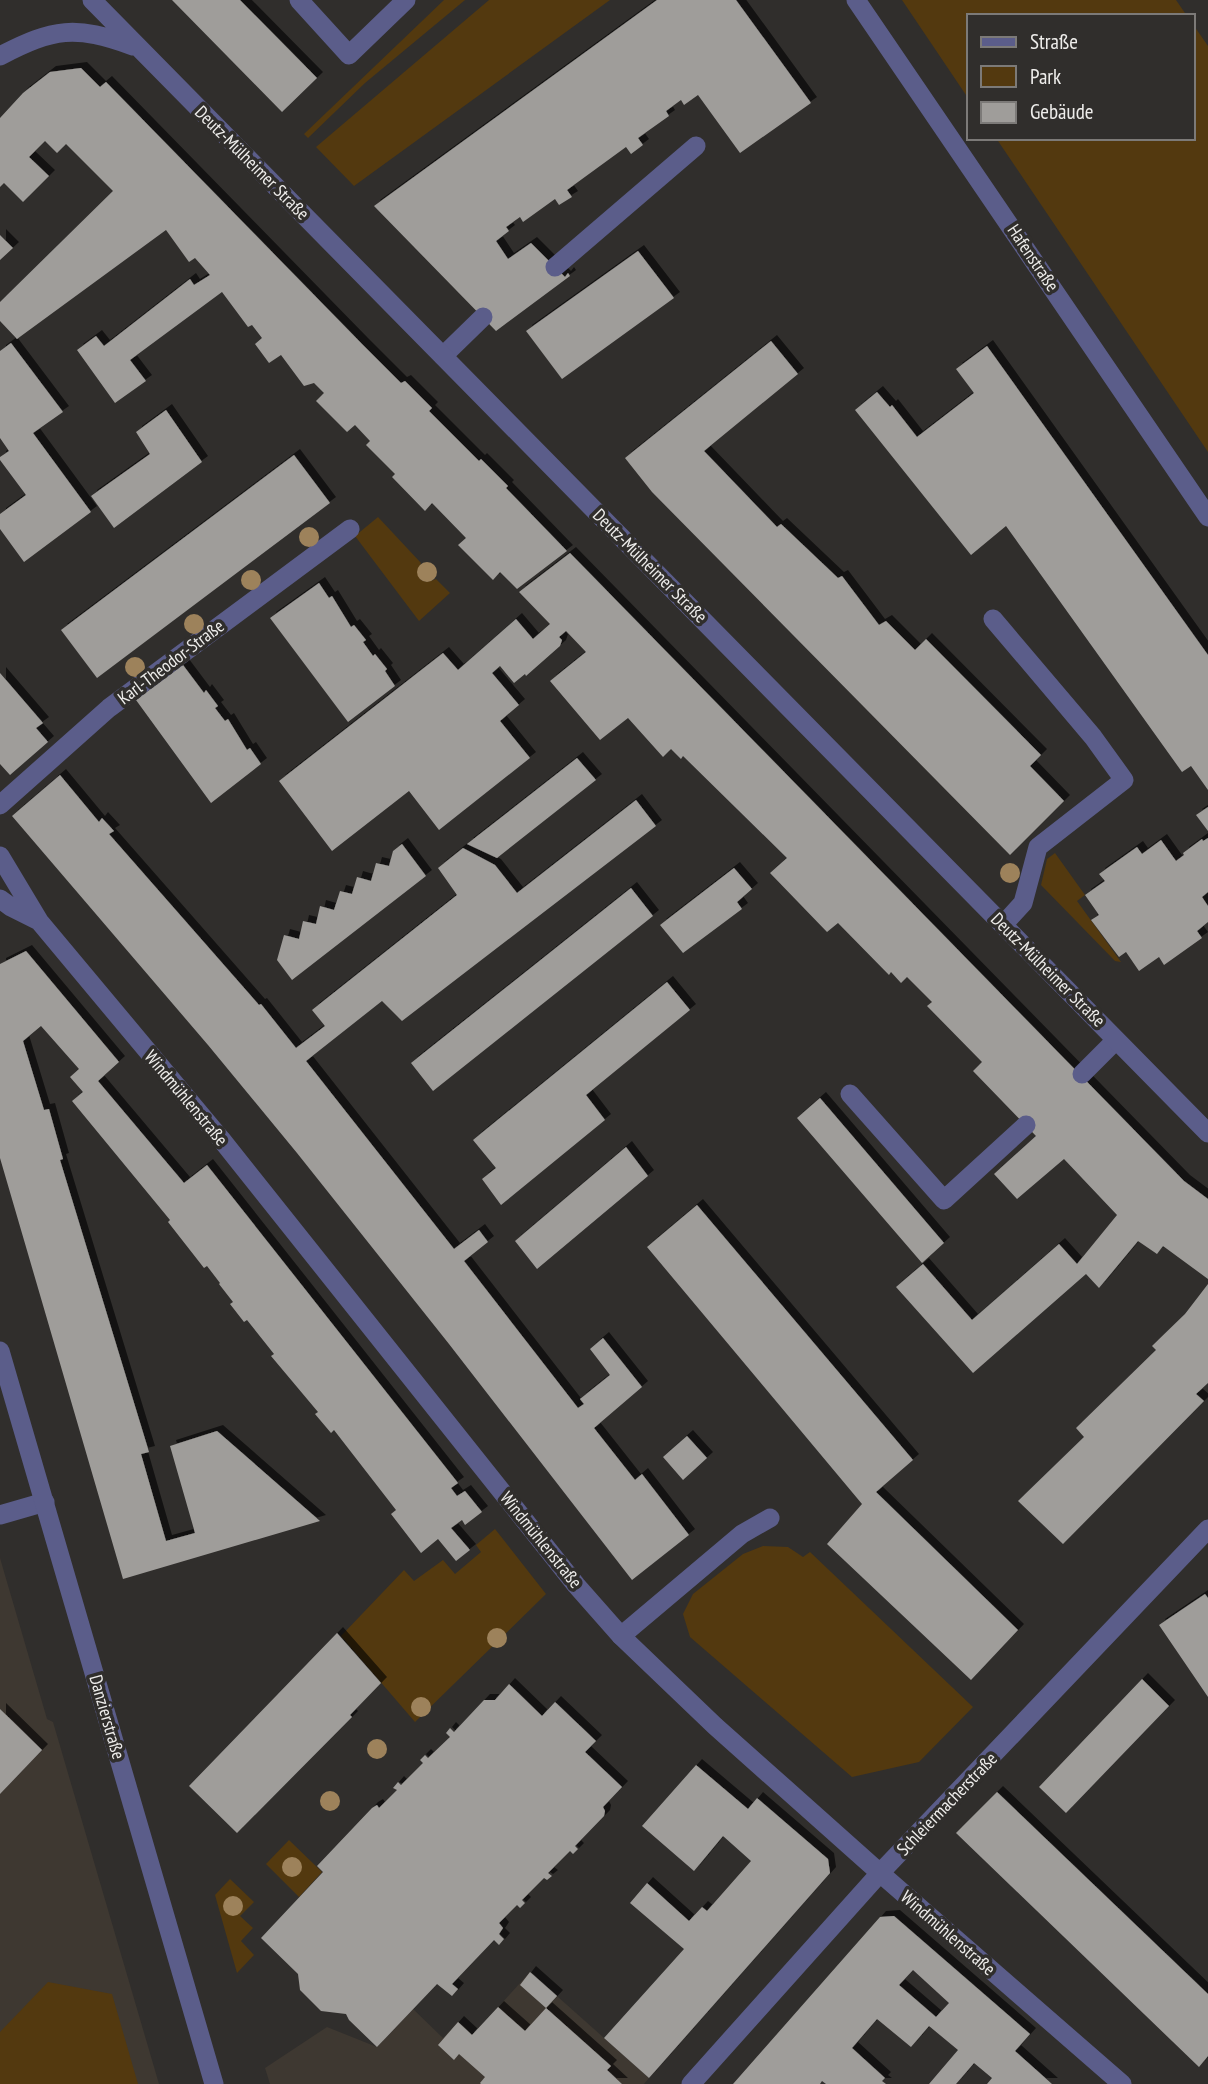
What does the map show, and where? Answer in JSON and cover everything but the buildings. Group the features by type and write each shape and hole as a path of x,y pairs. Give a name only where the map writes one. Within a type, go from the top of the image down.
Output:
{"street":[{"name":"Deutz-Mülheimer Straße","path":"92,0 1208,1133"},
{"path":"299,0 349,55 406,0"},
{"name":"Hafenstraße","path":"856,0 1208,517"},
{"path":"0,57 29,41 73,31 103,35 137,48"},
{"path":"555,267 696,146"},
{"path":"443,356 483,317"},
{"name":"Karl-Theodor-Straße","path":"0,805 109,708 350,529"},
{"path":"993,619 1093,737 1124,779 1038,847 1023,903 1003,925"},
{"name":"Windmühlenstraße","path":"0,856 39,921 221,1139 576,1585 621,1636 715,1726 880,1874 1122,2084"},
{"name":"Windmühlenstraße","path":"4,904 39,921"},
{"path":"1082,1074 1116,1040"},
{"path":"850,1094 944,1200 1026,1125"},
{"name":"Danzierstraße","path":"1,1355 214,2084"},
{"path":"0,1515 45,1502"},
{"path":"621,1636 743,1534 770,1518"},
{"name":"Schleiermacherstraße","path":"691,2084 880,1874 1208,1529"}],"shaded area":[{"path":"0,1558 47,1719 53,1722 159,2084 0,2084"},
{"path":"530,1972 649,2078 644,2084 270,2084 265,2068 327,2027 377,2047 413,2009 443,2038 458,2022 473,2035"}],"green space":[{"path":"444,0 465,0 365,83 308,138 304,134"},
{"path":"489,0 610,0 354,186 316,147"},
{"path":"902,0 1176,0 1186,14 967,14 967,97"},
{"path":"1194,26 1208,46 1208,452 997,140 1194,140"},
{"path":"378,517 421,563 418,572 420,579 436,579 450,593 419,621 355,536"},
{"path":"1055,853 1085,895 1077,901 1121,962 1115,961 1041,885 1047,859"},
{"path":"495,1529 546,1594 415,1722 341,1636 404,1570 414,1581 443,1560 455,1574 481,1552 476,1545"},
{"path":"763,1546 788,1547 803,1557 810,1552 973,1707 919,1762 852,1777 690,1637 683,1614 693,1594 743,1554"},
{"path":"289,1840 322,1872 299,1897 266,1864"},
{"path":"230,1879 254,1902 240,1916 253,1928 241,1941 254,1955 237,1973 215,1895"},
{"path":"48,1982 112,1994 138,2084 0,2084 0,2032"}]}
